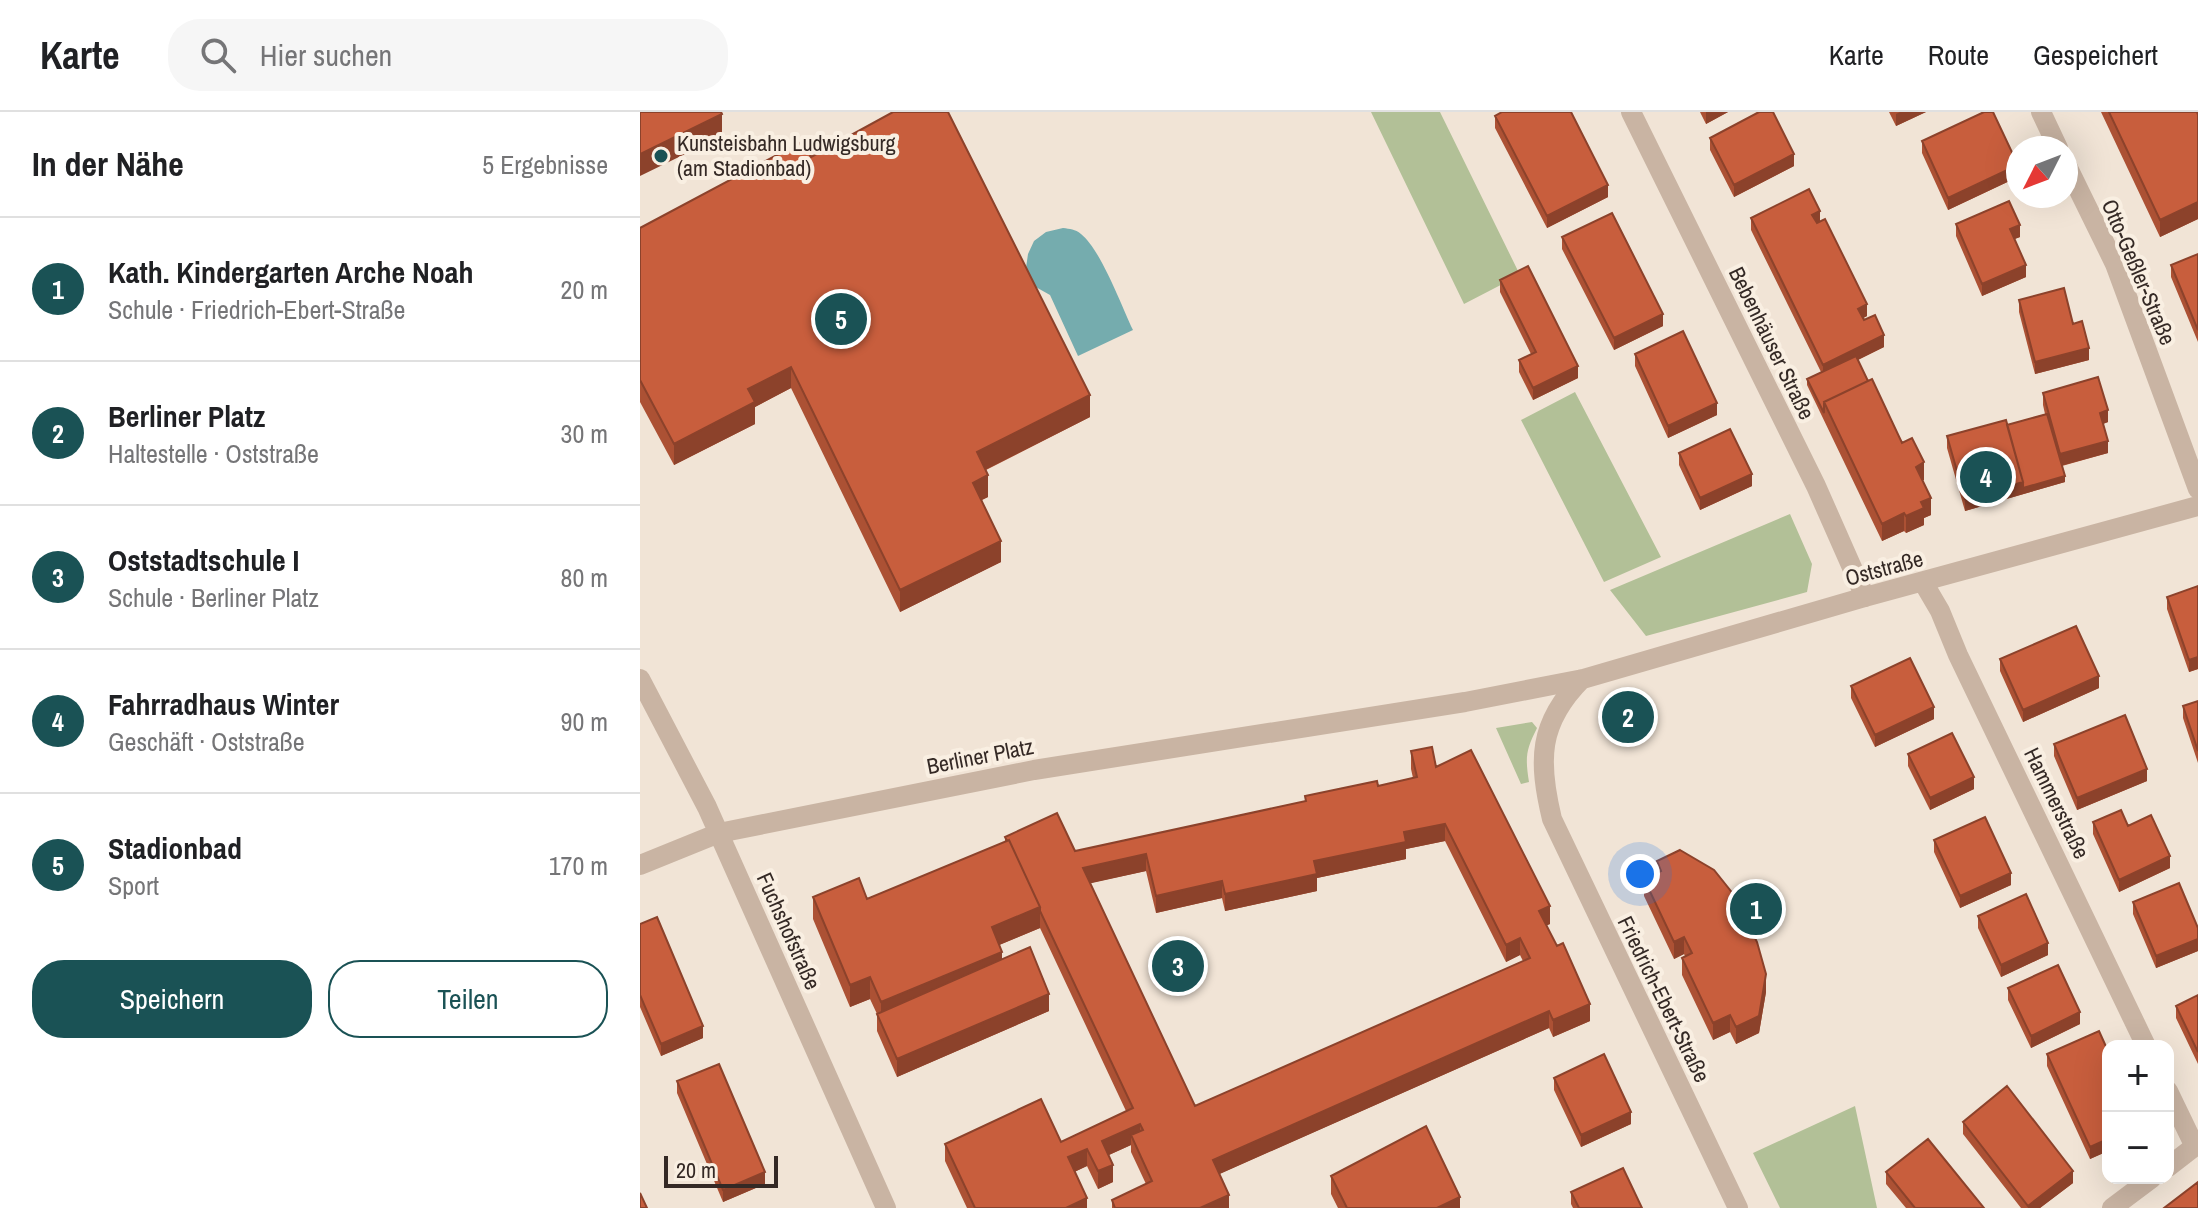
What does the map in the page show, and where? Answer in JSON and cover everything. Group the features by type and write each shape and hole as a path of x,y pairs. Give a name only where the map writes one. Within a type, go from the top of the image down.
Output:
{"street":[{"name":"Bebenhäuser Straße","path":"1631,112 1816,486 1865,597"},
{"path":"2041,112 2052,136"},
{"name":"Otto-Geßler-Straße","path":"2078,188 2115,264 2198,489"},
{"name":"Oststraße","path":"1583,679 1865,597 2198,506"},
{"name":"Hammerstraße","path":"1923,582 1940,611 1958,655 2143,1040"},
{"name":"Fuchshofstraße","path":"640,679 707,807 886,1208"},
{"name":"Berliner Platz","path":"719,833 1034,770 1465,702 1583,679"},
{"name":"Friedrich-Ebert-Straße","path":"1583,679 1555,710 1547,733 1544,785 1552,819 1738,1208"},
{"path":"640,865 719,833"},
{"path":"2174,1103 2196,1146 2174,1162"},
{"path":"2112,1208 2144,1184"}],"green space":[{"path":"1371,112 1440,112 1520,275 1464,304"},
{"path":"1575,392 1661,557 1604,582 1521,420"},
{"path":"1790,514 1812,564 1807,592 1646,636 1610,590"},
{"path":"1532,722 1537,728 1527,754 1529,782 1521,784 1496,728"},
{"path":"1855,1106 1877,1208 1780,1208 1753,1153"}],"water":[{"path":"1063,228 1079,232 1096,252 1133,330 1078,356 1050,295 1034,286 1026,268 1034,241 1046,232"}],"building":[{"path":"640,112 721,112 722,114 640,154"},
{"path":"893,112 948,112 1090,395 977,452 988,475 973,483 1001,541 900,590 791,367 748,389 755,402 674,444 640,380 640,228 803,141 811,157"},
{"path":"1502,112 1571,112 1608,185 1547,216 1495,116"},
{"path":"1759,112 1773,112 1794,154 1734,185 1710,138"},
{"path":"1984,112 1993,112 2006,140 2006,171 1948,198 1922,141"},
{"path":"2109,112 2197,112 2198,202 2160,220"},
{"path":"1809,189 1820,211 1812,215 1817,223 1825,219 1867,304 1858,309 1864,320 1875,315 1884,335 1823,365 1751,218"},
{"path":"2006,202 2006,208 2012,208 2020,225 2010,229 2026,265 1982,284 1956,224"},
{"path":"1612,213 1663,314 1614,338 1562,237"},
{"path":"2198,254 2198,330 2171,265"},
{"path":"1528,266 1578,366 1533,388 1519,360 1536,352 1500,280"},
{"path":"2064,288 2073,324 2082,321 2089,348 2035,362 2019,300"},
{"path":"1683,331 1717,403 1668,426 1635,354"},
{"path":"1856,356 1868,381 1824,402 1824,413 1807,379"},
{"path":"2098,377 2108,410 2100,413 2108,441 2060,454 2043,393"},
{"path":"1872,379 1902,443 1912,438 1924,462 1916,467 1931,498 1921,502 1924,508 1906,516 1904,513 1882,524 1824,402"},
{"path":"2047,414 2065,476 2023,488 2007,425"},
{"path":"2006,420 2023,482 1965,499 1947,436"},
{"path":"1730,429 1752,474 1700,498 1679,453"},
{"path":"2198,586 2198,657 2189,660 2167,597"},
{"path":"2076,626 2099,676 2023,710 2000,659"},
{"path":"1910,658 1934,707 1875,735 1851,686"},
{"path":"2198,701 2198,751 2183,706"},
{"path":"2125,715 2147,769 2077,798 2054,744"},
{"path":"1952,733 1974,777 1930,798 1908,754"},
{"path":"1432,747 1436,767 1471,750 1550,906 1539,911 1557,946 1563,943 1590,1004 1553,1020 1549,1011 1213,1160 1229,1195 1200,1208 1115,1208 1112,1200 1152,1181 1131,1135 1143,1130 1140,1124 1102,1141 1113,1165 1098,1171 1087,1149 1068,1157 1087,1198 1066,1208 975,1208 945,1144 1041,1099 1061,1142 1133,1108 1005,837 1057,813 1075,851 1306,801 1305,796 1377,781 1378,786 1417,777 1411,751","holes":["1445,824 1506,945 1520,938 1530,958 1195,1106 1083,868 1146,854 1156,896 1222,881 1225,894 1317,874 1314,861 1406,842 1404,832"]},
{"path":"2121,810 2128,826 2151,815 2170,856 2119,880 2093,822"},
{"path":"1985,817 2011,873 1960,896 1934,840"},
{"path":"1009,840 1040,907 992,927 1002,952 881,1002 870,977 850,985 813,897 859,878 867,899"},
{"path":"1680,850 1714,870 1734,895 1757,942 1766,974 1759,1016 1736,1027 1730,1015 1713,1023 1682,958 1692,953 1684,937 1674,942 1644,879 1661,871 1657,861"},
{"path":"2179,883 2198,928 2198,939 2156,956 2133,902"},
{"path":"2026,894 2048,943 2001,965 1978,916"},
{"path":"657,917 703,1026 661,1044 640,995 640,924"},
{"path":"1030,947 1049,994 897,1059 877,1014"},
{"path":"2058,965 2080,1012 2031,1036 2008,988"},
{"path":"2198,995 2198,1052 2176,1006"},
{"path":"2099,1031 2103,1040 2102,1142 2090,1147 2047,1054"},
{"path":"1604,1054 1631,1112 1581,1135 1554,1078"},
{"path":"719,1064 765,1172 723,1190 677,1081"},
{"path":"2007,1086 2073,1171 2028,1206 1963,1122"},
{"path":"1426,1126 1460,1197 1437,1208 1347,1208 1331,1176"},
{"path":"1928,1139 1984,1208 1915,1208 1886,1172"},
{"path":"1623,1168 1642,1208 1579,1208 1571,1192"},
{"path":"2198,1182 2198,1208 2164,1208"},
{"path":"640,1193 647,1208 640,1208"}],"place":[{"name":"Kunsteisbahn Ludwigsburg (am Stadionbad)","path":"661,156"},
{"name":"Stadionbad","path":"841,319"},
{"name":"Fahrradhaus Winter","path":"1986,477"},
{"name":"Berliner Platz","path":"1628,717"},
{"name":"Kath. Kindergarten Arche Noah","path":"1756,909"},
{"name":"Oststadtschule I","path":"1178,966"}]}
